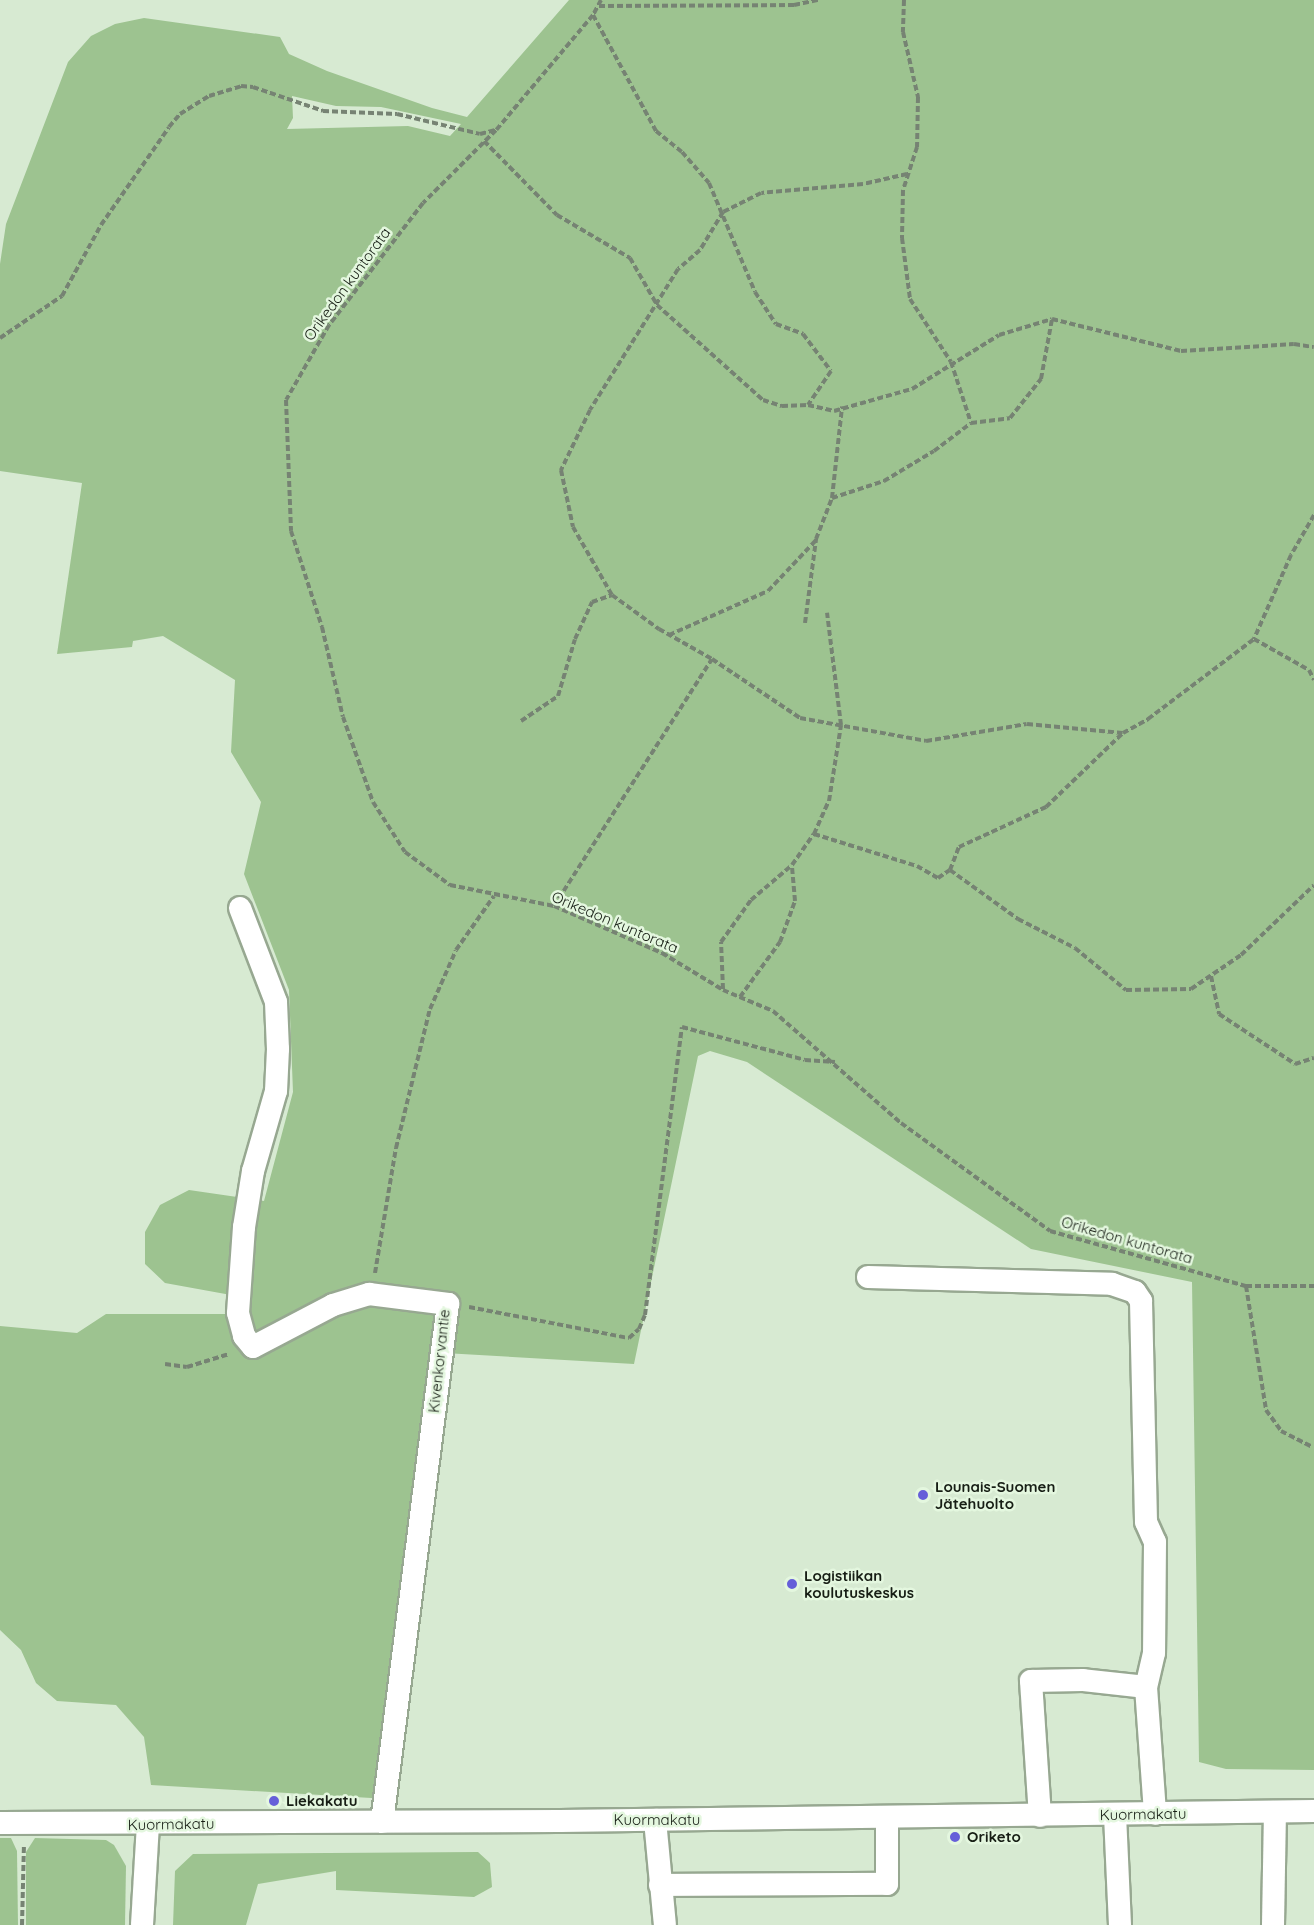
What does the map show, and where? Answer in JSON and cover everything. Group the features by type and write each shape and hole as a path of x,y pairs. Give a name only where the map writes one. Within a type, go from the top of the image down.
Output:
{"street":[{"path":"240,908 276,1002 278,1049 276,1091 253,1171 244,1227 238,1313 244,1336 253,1347"},
{"path":"868,1277 1112,1284 1135,1292 1141,1301 1146,1522 1155,1542 1154,1653 1146,1687 1155,1814"},
{"name":"Kivenkorvantie","path":"253,1347 333,1305 369,1294 448,1304 382,1822"},
{"path":"1040,1816 1031,1681 1083,1680 1146,1687"},
{"name":"Kuormakatu","path":"0,1823 25,1825 887,1818 1314,1811"},
{"path":"1273,1925 1275,1812"},
{"path":"1115,1815 1120,1925"},
{"path":"660,1885 887,1884 887,1818"},
{"path":"656,1820 665,1925"},
{"path":"142,1925 148,1824"}],"path":[{"name":"Orikedon kuntorata","path":"601,0 593,15 496,130 423,203 336,316 286,400 291,531 322,627 343,717 373,802 405,852 450,885 494,896 554,906 662,953 723,990 773,1011 835,1062 901,1123 1050,1231 1246,1286 1314,1286"},
{"path":"599,6 794,5 818,0"},
{"path":"904,0 903,32 918,97 918,147 907,174 902,238 910,299 951,362 971,423"},
{"path":"593,15 657,131 682,152 709,183 755,292 776,324 803,334 831,371 808,405"},
{"path":"0,338 62,296 101,225 170,127 180,114 209,96 242,86 254,87 323,111 397,114 480,134 496,130"},
{"path":"484,141 557,215 630,258 657,305 763,400 782,406 808,405 834,411 842,406 912,389 951,362 999,335 1052,320 1181,351 1294,344 1314,347"},
{"path":"907,174 862,184 761,193 723,212 700,250 678,269 590,410 561,470 573,527 612,595 668,636 712,658 800,718 926,741 1027,724 1123,733"},
{"path":"832,498 884,481 934,451 971,423 1010,418 1041,379 1052,320"},
{"path":"804,623 816,539 832,498 842,406"},
{"path":"814,834 917,866 938,878 950,870 959,847 1046,807 1123,733 1148,719 1254,639 1291,555 1314,515"},
{"path":"668,636 768,591 816,539"},
{"path":"520,721 558,696 575,639 592,602 612,595"},
{"path":"723,990 722,942 751,900 792,865 814,834 829,801 841,725 827,613"},
{"path":"1254,639 1310,670 1314,680"},
{"path":"554,906 712,658"},
{"path":"740,997 780,942 795,901 792,865"},
{"path":"950,870 1018,919 1075,948 1126,990 1191,989 1241,956 1314,885"},
{"path":"369,1294 396,1148 430,1009 456,950 494,896"},
{"path":"1211,975 1219,1014 1295,1064 1314,1058"},
{"path":"448,1304 605,1330 629,1338 639,1329 645,1315 682,1026 805,1060 835,1062"},
{"path":"1246,1286 1266,1410 1281,1431 1312,1447"},
{"path":"165,1365 187,1367 253,1347"},
{"path":"22,1925 25,1825"}],"green space":[{"path":"569,0 1314,0 1314,1770 1226,1769 1199,1762 1192,1282 1031,1249 747,1062 710,1051 698,1056 634,1364 444,1353 388,1799 151,1785 144,1737 116,1705 57,1701 36,1683 21,1650 0,1630 0,1326 77,1333 106,1314 229,1314 231,1295 165,1283 145,1264 145,1232 160,1205 189,1190 264,1201 293,1092 289,990 244,874 261,802 231,752 235,680 163,636 133,641 132,647 57,654 82,483 0,471 0,264 6,224 68,62 91,36 115,24 144,18 280,37 289,54 327,71 432,108 467,117","holes":["292,96 336,106 381,107 461,124 450,136 408,126 287,129 293,118"]},
{"path":"0,1838 11,1838 17,1851 18,1925 0,1925"},
{"path":"35,1838 106,1840 114,1845 126,1866 125,1925 26,1925 26,1852"},
{"path":"478,1852 490,1863 492,1887 474,1897 336,1890 336,1871 258,1884 246,1925 173,1925 175,1871 193,1854"}],"place":[{"name":"Lounais-Suomen Jätehuolto","path":"923,1495"},
{"name":"Logistiikan koulutuskeskus","path":"792,1584"},
{"name":"Liekakatu","path":"274,1801"},
{"name":"Oriketo","path":"955,1837"}]}
